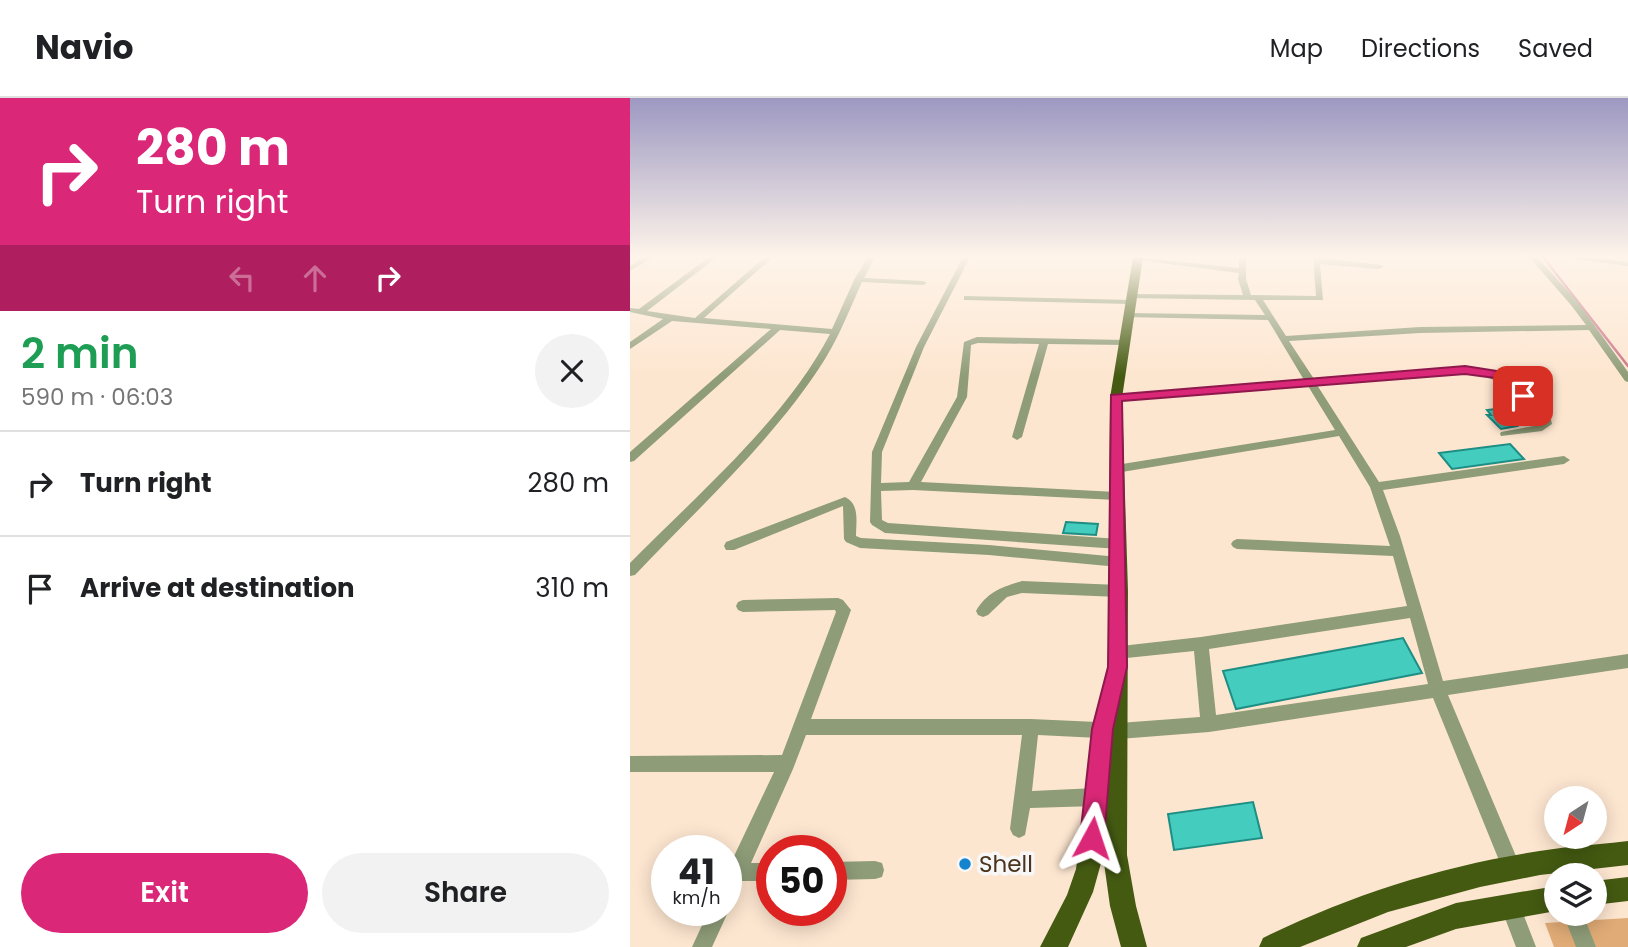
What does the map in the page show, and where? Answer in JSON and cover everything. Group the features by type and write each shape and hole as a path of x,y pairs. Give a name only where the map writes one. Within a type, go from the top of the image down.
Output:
{"main road":[{"path":"1132,297 1116,398 1119,591 1111,730 1115,855 1123,906 1134,947"},
{"path":"1054,947 1070,916 1091,859 1096,797 1111,730"},
{"path":"1272,947 1346,912 1512,868 1628,853"},
{"path":"1607,891 1628,889"},
{"path":"1370,947 1456,916 1544,900"}],"street":[{"path":"642,311 661,297"},
{"path":"696,321 724,297"},
{"path":"630,571 770,422 808,377 835,332 851,297"},
{"path":"946,297 920,347 877,452 876,522 879,526 938,533 1119,544"},
{"path":"1131,304 1320,297"},
{"path":"1569,297 1628,379"},
{"path":"967,298 1131,304 1271,318"},
{"path":"1253,298 1271,318 1376,487 1398,551 1437,688 1512,868"},
{"path":"630,310 696,321 835,332"},
{"path":"630,346 670,318"},
{"path":"630,458 777,328"},
{"path":"1284,339 1420,330 1589,328"},
{"path":"913,486 962,397 967,344 977,340 1125,343"},
{"path":"1017,437 1044,342"},
{"path":"1116,398 1465,370 1486,372 1506,379 1546,419 1547,424 1542,428 1505,434"},
{"path":"1116,469 1342,432"},
{"path":"1376,487 1564,460"},
{"path":"875,487 913,486 1116,496"},
{"path":"730,547 845,501 849,505 849,534 853,541 1119,562"},
{"path":"925,547 938,533"},
{"path":"1237,544 1398,551"},
{"path":"983,611 1002,593 1022,587 1119,591"},
{"path":"742,861 787,763 843,608 838,604 743,606"},
{"path":"1117,659 1416,611"},
{"path":"1201,644 1209,724"},
{"path":"801,727 1031,727 1111,730 1209,724 1628,661"},
{"path":"1019,830 1031,727"},
{"path":"630,764 787,763"},
{"path":"1022,800 1096,797"},
{"path":"847,870 876,870"},
{"path":"1510,905 1526,947"},
{"path":"702,947 712,926"},
{"path":"1578,926 1586,947"}],"shaded area":[{"path":"1628,918 1628,947 1554,947 1546,926 1607,926 1607,919"}],"building":[{"path":"1505,408 1520,423 1515,424 1517,426 1501,429 1487,415 1491,415 1487,410"},
{"path":"1510,444 1524,459 1452,469 1439,453"},
{"path":"1066,522 1098,524 1096,535 1063,533"},
{"path":"1403,638 1422,673 1236,709 1223,671"},
{"path":"1253,802 1262,838 1174,850 1168,814"}],"waterway":[{"path":"1574,297 1628,366"}],"place":[{"name":"Shell","path":"965,864"}],"route":[{"path":"1092,838 1103,729 1118,667 1116,398 1465,370 1499,375 1523,396"}]}
